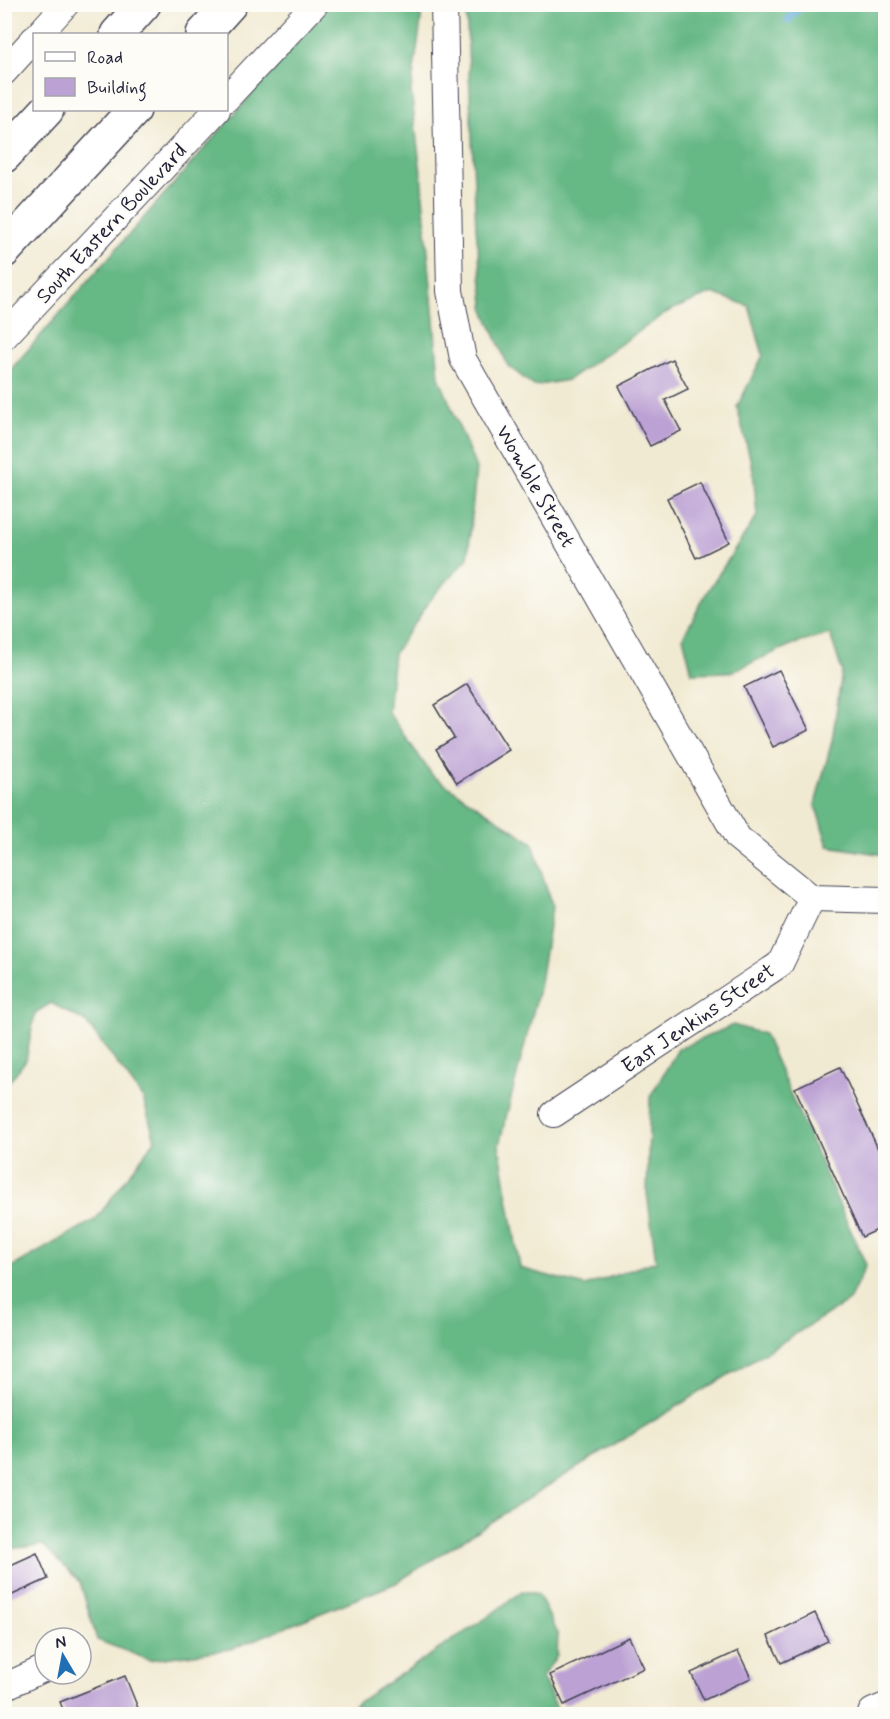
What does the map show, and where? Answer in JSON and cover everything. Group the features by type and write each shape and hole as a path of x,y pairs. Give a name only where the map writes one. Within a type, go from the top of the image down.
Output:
{"highway":[{"path":"118,33 144,4"},
{"path":"204,33 230,4"},
{"path":"4,156 46,111"},
{"path":"4,251 133,111"}],"street":[{"path":"40,33 66,4"},
{"path":"228,97 315,4"},
{"name":"Womble Street","path":"444,4 450,291 463,359 738,838 812,898"},
{"path":"4,72 33,40"},
{"name":"South Eastern Boulevard","path":"4,337 216,111"},
{"path":"812,898 885,900"},
{"name":"East Jenkins Street","path":"554,1114 780,964 812,898"},
{"path":"4,1687 33,1674"},
{"path":"874,1714 885,1709"}],"green space":[{"path":"330,5 421,5 421,21 411,91 421,173 439,377 476,468 468,558 434,595 394,653 388,712 433,776 533,843 552,907 539,989 499,1145 520,1268 585,1286 656,1261 647,1193 650,1097 678,1049 733,1025 764,1034 866,1265 849,1301 541,1490 396,1583 231,1649 149,1660 97,1640 80,1582 43,1545 6,1549 5,1552 5,1271 96,1219 155,1140 143,1098 86,1022 51,1003 35,1013 26,1060 5,1087 5,376"},
{"path":"466,5 885,5 885,855 828,846 815,804 832,741 842,671 830,634 791,645 731,672 692,673 683,637 707,592 757,516 753,470 737,407 763,355 749,306 712,293 669,311 568,380 534,386 508,366 485,312 476,228"},
{"path":"522,1591 538,1594 558,1634 557,1656 542,1677 560,1714 340,1714 485,1619"}],"building":[{"path":"672,359 688,389 665,400 681,431 650,446 619,386"},
{"path":"700,482 729,542 696,558 667,498"},
{"path":"779,670 809,730 773,747 744,687"},
{"path":"467,684 509,750 457,783 436,749 454,738 434,705"},
{"path":"840,1067 886,1166 886,1226 862,1237 795,1088"},
{"path":"37,1553 48,1579 10,1596 4,1582 4,1568"},
{"path":"815,1613 828,1641 781,1663 768,1636"},
{"path":"629,1637 644,1668 564,1705 550,1675"},
{"path":"738,1651 751,1678 704,1700 691,1673"},
{"path":"125,1676 138,1708 121,1714 65,1714 60,1702"}],"waterway":[{"path":"788,20 802,4"}]}
